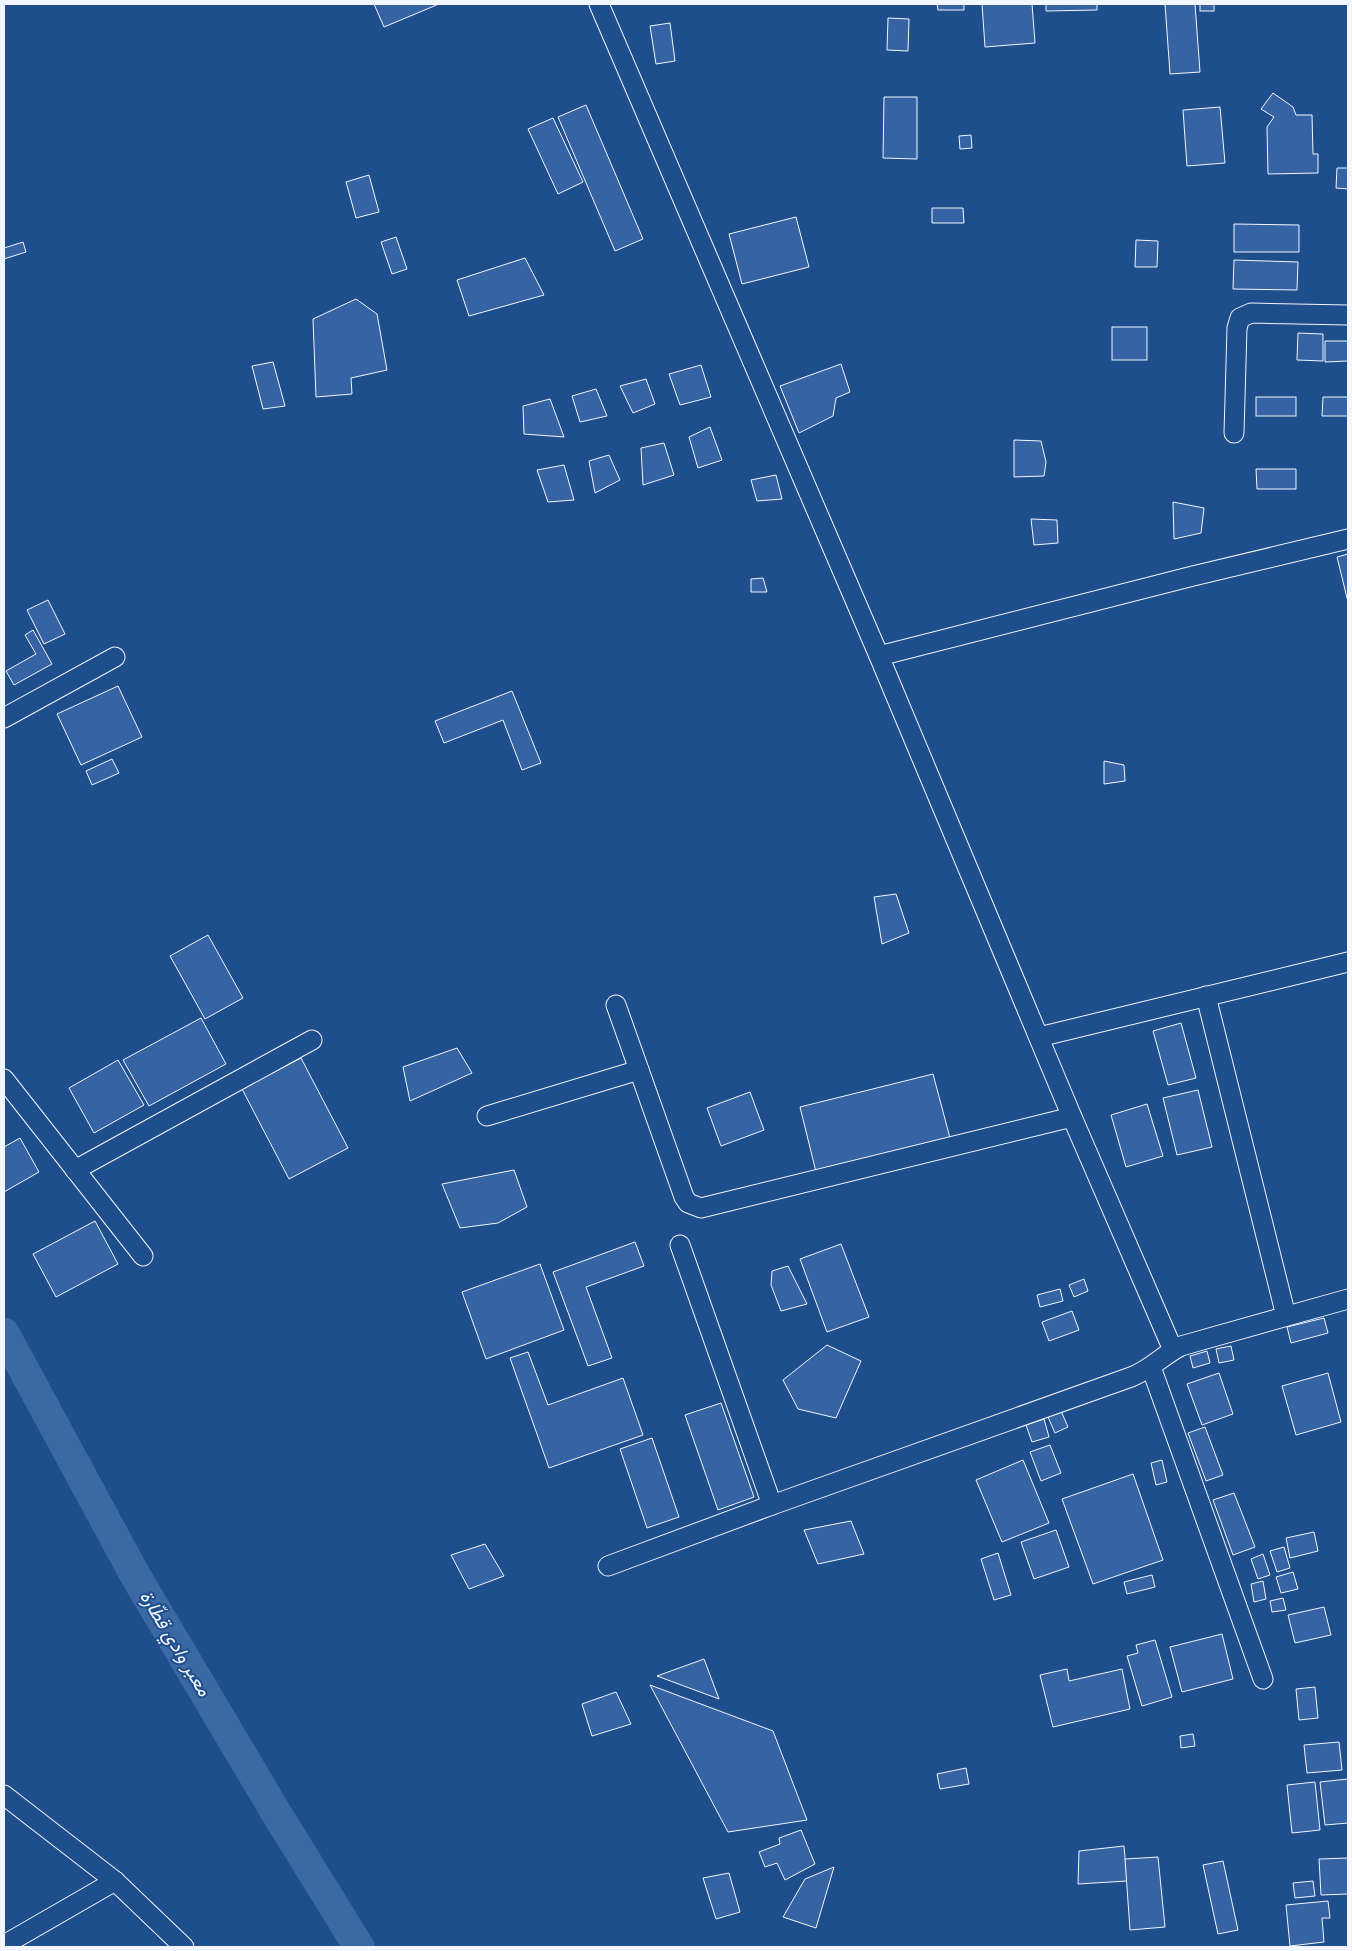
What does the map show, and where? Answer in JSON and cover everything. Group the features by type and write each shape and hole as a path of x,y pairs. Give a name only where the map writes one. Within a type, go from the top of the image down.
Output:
{"street":[{"path":"599,4 879,656 1072,1117 1173,1350"},
{"path":"1234,433 1237,328 1240,318 1251,313 1348,315"},
{"path":"879,656 1192,576 1348,539"},
{"path":"4,718 115,657"},
{"path":"1039,1037 1348,962"},
{"path":"1206,996 1286,1316"},
{"path":"616,1005 684,1197 688,1203 701,1208 1072,1117"},
{"path":"75,1170 312,1040"},
{"path":"487,1116 640,1070"},
{"path":"4,1079 143,1256"},
{"path":"680,1245 772,1505"},
{"path":"608,1566 772,1505 1122,1380 1151,1367 1173,1350 1189,1344 1348,1299"},
{"path":"1151,1367 1263,1679"},
{"path":"8,1804 114,1881 184,1947"},
{"path":"4,1945 114,1881"}],"building":[{"path":"374,4 439,4 384,27"},
{"path":"937,4 964,4 964,10 938,10"},
{"path":"982,4 1032,4 1035,43 985,47"},
{"path":"1046,4 1097,4 1097,10 1046,11"},
{"path":"1165,4 1195,4 1200,72 1170,74"},
{"path":"1200,4 1214,4 1214,11 1200,11"},
{"path":"888,18 909,19 908,51 887,50"},
{"path":"670,23 675,61 656,64 650,26"},
{"path":"1273,93 1293,107 1296,115 1312,115 1313,154 1318,154 1318,173 1268,174 1267,127 1274,117 1261,109"},
{"path":"884,97 917,97 917,159 883,158"},
{"path":"586,105 643,239 615,251 558,117"},
{"path":"1220,107 1225,163 1187,166 1183,110"},
{"path":"553,118 583,182 558,194 528,129"},
{"path":"971,135 972,148 960,149 959,136"},
{"path":"1337,168 1348,168 1348,189 1336,188"},
{"path":"369,175 379,212 356,218 346,182"},
{"path":"932,208 963,208 964,223 932,223"},
{"path":"796,217 809,267 742,284 729,234"},
{"path":"1234,224 1299,225 1299,252 1234,252"},
{"path":"396,237 407,269 392,274 381,242"},
{"path":"1136,240 1158,241 1157,267 1135,267"},
{"path":"23,242 26,252 4,259 4,248"},
{"path":"525,258 544,295 469,316 457,280"},
{"path":"1234,260 1298,262 1297,290 1233,289"},
{"path":"356,299 377,314 387,370 351,378 352,394 316,397 313,319"},
{"path":"1112,327 1147,327 1147,360 1112,360"},
{"path":"1298,333 1323,334 1323,361 1297,360"},
{"path":"1325,341 1348,341 1348,361 1325,362"},
{"path":"273,362 285,406 263,409 252,366"},
{"path":"841,364 850,392 836,398 833,416 799,433 780,386"},
{"path":"701,365 711,397 680,405 669,374"},
{"path":"646,379 655,404 633,413 620,386"},
{"path":"596,389 607,416 580,422 572,396"},
{"path":"1256,397 1296,397 1296,416 1256,416"},
{"path":"1323,397 1348,397 1348,416 1322,416"},
{"path":"550,399 564,437 524,434 523,406"},
{"path":"710,427 722,460 698,468 689,437"},
{"path":"1014,440 1041,441 1046,462 1044,476 1014,477"},
{"path":"664,443 674,475 643,485 641,448"},
{"path":"609,455 620,480 595,493 589,461"},
{"path":"564,465 574,500 548,502 537,470"},
{"path":"1256,469 1296,469 1296,489 1257,489"},
{"path":"776,475 782,499 757,501 751,480"},
{"path":"1173,502 1204,508 1201,533 1174,539"},
{"path":"1031,519 1057,520 1058,543 1034,545"},
{"path":"1348,554 1348,602 1337,557"},
{"path":"763,578 767,592 751,592 751,579"},
{"path":"48,600 65,634 44,644 27,610"},
{"path":"33,630 52,664 14,685 6,671 36,654 25,635"},
{"path":"118,686 142,737 81,765 57,714"},
{"path":"512,691 541,763 522,770 503,720 444,743 435,721"},
{"path":"112,759 119,773 92,785 86,771"},
{"path":"1104,761 1124,765 1125,781 1104,784"},
{"path":"896,894 909,933 882,944 874,897"},
{"path":"208,935 243,998 205,1019 170,956"},
{"path":"201,1018 226,1064 149,1106 123,1060"},
{"path":"1181,1023 1196,1078 1168,1085 1153,1031"},
{"path":"457,1048 472,1073 410,1101 403,1067"},
{"path":"301,1058 348,1148 289,1179 242,1089"},
{"path":"118,1060 144,1105 94,1133 69,1088"},
{"path":"933,1074 950,1138 816,1172 800,1107"},
{"path":"1198,1090 1212,1147 1177,1155 1163,1098"},
{"path":"750,1092 764,1130 721,1146 707,1108"},
{"path":"1147,1104 1163,1156 1126,1167 1111,1115"},
{"path":"20,1138 39,1172 4,1192 4,1147"},
{"path":"514,1170 527,1207 498,1223 460,1228 442,1184"},
{"path":"95,1221 118,1264 56,1297 33,1254"},
{"path":"635,1242 644,1266 586,1287 612,1358 588,1366 553,1272"},
{"path":"841,1244 869,1317 827,1332 800,1259"},
{"path":"540,1264 564,1330 486,1359 462,1292"},
{"path":"788,1266 807,1304 781,1311 771,1285 772,1271"},
{"path":"1084,1279 1088,1291 1074,1297 1069,1285"},
{"path":"1060,1289 1063,1301 1040,1307 1037,1295"},
{"path":"1072,1311 1079,1330 1049,1341 1042,1322"},
{"path":"1324,1318 1328,1333 1291,1343 1287,1327"},
{"path":"827,1345 861,1361 836,1418 798,1409 783,1380"},
{"path":"1231,1346 1234,1360 1219,1363 1216,1349"},
{"path":"1207,1351 1210,1363 1193,1368 1190,1356"},
{"path":"528,1352 548,1405 623,1378 643,1435 549,1468 510,1358"},
{"path":"1219,1373 1233,1414 1202,1425 1187,1384"},
{"path":"1328,1373 1341,1422 1296,1435 1282,1386"},
{"path":"721,1403 754,1497 718,1510 685,1415"},
{"path":"1061,1411 1068,1427 1055,1433 1048,1417"},
{"path":"1044,1419 1049,1437 1032,1442 1026,1425"},
{"path":"1205,1427 1223,1475 1206,1481 1188,1433"},
{"path":"652,1438 679,1517 647,1528 620,1449"},
{"path":"1050,1445 1061,1473 1041,1481 1030,1452"},
{"path":"1023,1460 1049,1523 1002,1542 976,1480"},
{"path":"1162,1460 1167,1482 1156,1485 1151,1463"},
{"path":"1133,1474 1163,1560 1093,1584 1062,1499"},
{"path":"1234,1493 1255,1547 1233,1555 1213,1500"},
{"path":"851,1521 864,1554 818,1564 804,1530"},
{"path":"1056,1530 1069,1567 1034,1579 1021,1542"},
{"path":"1314,1532 1318,1551 1290,1558 1286,1538"},
{"path":"485,1544 504,1576 469,1589 451,1555"},
{"path":"1284,1547 1290,1568 1277,1572 1270,1551"},
{"path":"998,1553 1011,1595 994,1600 981,1559"},
{"path":"1263,1554 1270,1575 1258,1579 1251,1559"},
{"path":"1293,1572 1298,1589 1281,1593 1276,1577"},
{"path":"1152,1575 1155,1587 1127,1594 1124,1582"},
{"path":"1263,1581 1266,1599 1254,1602 1251,1584"},
{"path":"1283,1598 1286,1610 1272,1612 1270,1601"},
{"path":"1324,1607 1331,1635 1295,1643 1288,1615"},
{"path":"1222,1634 1233,1679 1182,1692 1170,1647"},
{"path":"1155,1640 1172,1697 1142,1706 1127,1656 1138,1653 1136,1645"},
{"path":"704,1659 719,1699 657,1676"},
{"path":"1067,1669 1069,1681 1122,1669 1130,1709 1053,1727 1040,1675"},
{"path":"650,1685 773,1731 807,1820 728,1832"},
{"path":"1315,1687 1318,1718 1299,1720 1296,1689"},
{"path":"616,1692 631,1724 592,1736 582,1704"},
{"path":"1193,1734 1195,1746 1181,1748 1180,1736"},
{"path":"1339,1742 1342,1770 1307,1773 1304,1745"},
{"path":"966,1768 969,1784 940,1789 937,1774"},
{"path":"1348,1779 1348,1823 1325,1825 1320,1782"},
{"path":"1315,1782 1320,1830 1292,1833 1287,1785"},
{"path":"801,1830 815,1864 785,1880 777,1863 765,1867 759,1852 780,1844 779,1838"},
{"path":"1124,1846 1127,1881 1078,1884 1079,1851"},
{"path":"1158,1857 1165,1927 1130,1930 1125,1859"},
{"path":"1348,1858 1348,1894 1321,1895 1319,1859"},
{"path":"1223,1861 1238,1930 1218,1934 1203,1865"},
{"path":"834,1867 816,1928 783,1917 805,1879"},
{"path":"729,1873 740,1912 716,1919 703,1878"},
{"path":"1313,1881 1315,1896 1295,1898 1293,1883"},
{"path":"1328,1901 1330,1918 1322,1918 1324,1942 1290,1946 1286,1905"}],"waterway":[{"name":"معبر وادي قطّارة","path":"4,1333 135,1575 275,1811 359,1947"}]}
